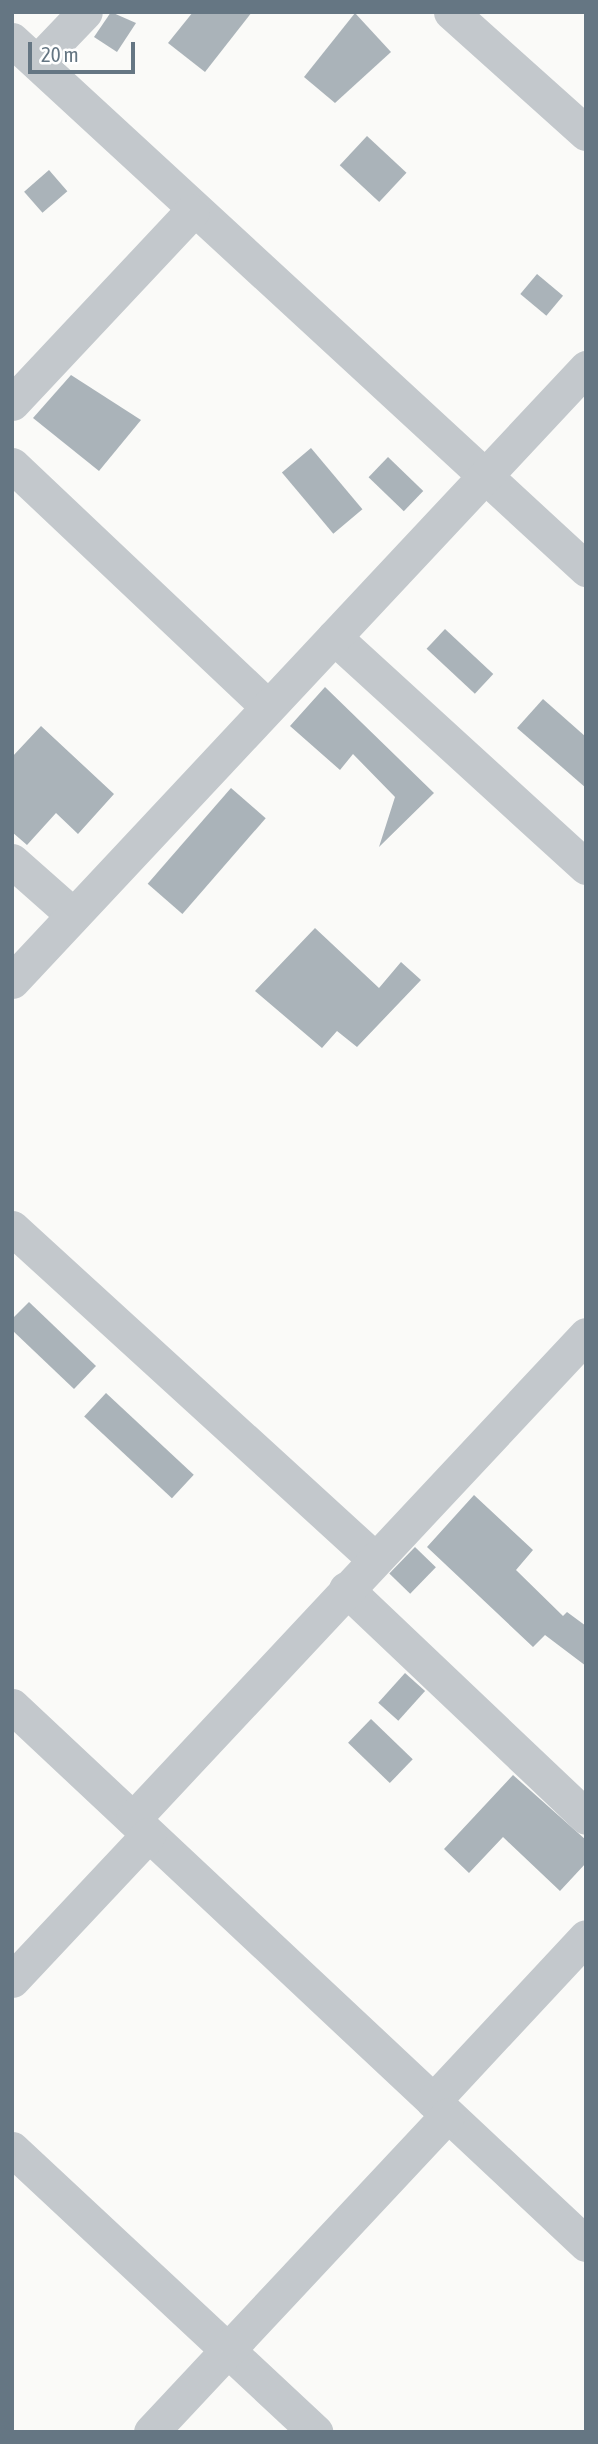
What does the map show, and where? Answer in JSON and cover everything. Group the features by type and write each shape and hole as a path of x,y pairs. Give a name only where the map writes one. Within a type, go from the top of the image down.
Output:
{"street":[{"path":"85,12 25,51 192,211 586,569"},
{"path":"451,12 586,133"},
{"path":"12,403 192,211"},
{"path":"12,981 586,368"},
{"path":"12,465 268,707"},
{"path":"334,637 586,867"},
{"path":"12,861 72,915"},
{"path":"12,1228 373,1558"},
{"path":"12,1980 140,1827 373,1558 586,1335"},
{"path":"346,1589 586,1816"},
{"path":"12,1706 586,2244"},
{"path":"151,2432 229,2349 441,2108 586,1937"},
{"path":"12,2149 317,2432"}],"building":[{"path":"111,12 136,23 117,52 94,37"},
{"path":"193,12 252,12 205,72 168,43"},
{"path":"355,13 391,52 335,103 304,77"},
{"path":"367,136 406,173 379,202 340,165"},
{"path":"49,170 67,191 42,213 24,192"},
{"path":"537,274 563,296 546,316 520,294"},
{"path":"71,375 141,420 99,471 33,418"},
{"path":"311,448 362,509 333,534 282,472"},
{"path":"388,457 423,491 404,511 369,477"},
{"path":"445,629 493,674 475,694 427,649"},
{"path":"325,687 434,793 379,847 395,797 353,754 340,770 290,726"},
{"path":"543,699 586,737 586,788 517,728"},
{"path":"41,726 114,794 78,834 56,813 27,845 12,832 12,757"},
{"path":"231,788 266,818 182,914 148,884"},
{"path":"315,928 379,988 401,962 421,980 357,1047 337,1031 322,1048 255,991"},
{"path":"29,1302 96,1366 74,1389 12,1330 12,1319"},
{"path":"106,1393 194,1475 172,1498 84,1416"},
{"path":"474,1495 533,1550 516,1570 563,1616 567,1612 586,1626 586,1666 545,1635 533,1647 427,1547"},
{"path":"415,1547 436,1567 410,1594 389,1574"},
{"path":"405,1673 425,1691 398,1721 378,1703"},
{"path":"371,1719 413,1759 390,1783 348,1743"},
{"path":"513,1775 586,1840 586,1863 560,1891 503,1837 469,1873 444,1849"}]}
